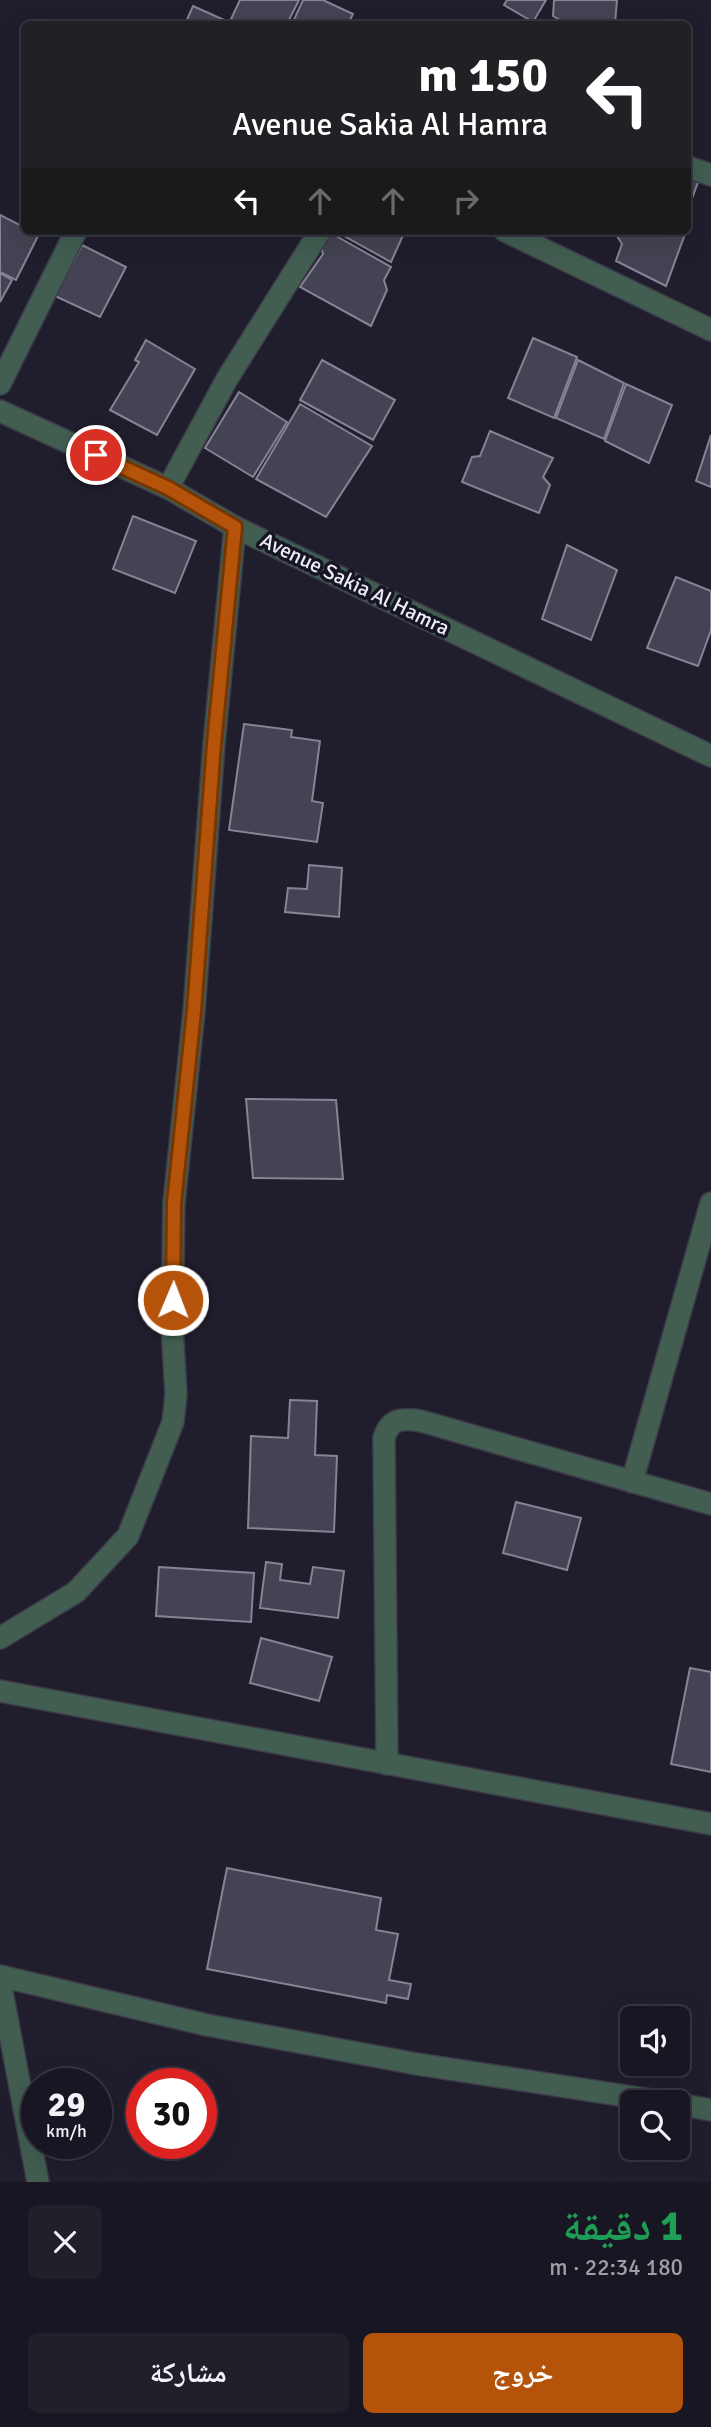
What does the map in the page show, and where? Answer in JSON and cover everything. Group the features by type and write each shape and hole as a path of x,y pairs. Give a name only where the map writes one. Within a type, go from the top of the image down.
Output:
{"street":[{"path":"691,168 711,175"},
{"path":"0,384 74,235"},
{"path":"168,488 227,379 317,235"},
{"path":"513,235 711,330"},
{"name":"Avenue Sakia Al Hamra","path":"0,411 168,488 235,527 711,756"},
{"path":"0,1638 76,1592 128,1536 173,1422 176,1395 172,1325 174,1203 194,1011 214,744 235,527"},
{"path":"632,1482 711,1203"},
{"path":"387,1764 384,1438 387,1427 394,1420 421,1421 711,1504"},
{"path":"0,1691 711,1824"},
{"path":"38,2182 0,1978 207,2025 417,2064 620,2095"},
{"path":"690,2106 711,2110"}],"building":[{"path":"240,0 299,0 288,21 231,19"},
{"path":"303,0 323,0 353,14 350,21 293,21"},
{"path":"507,0 546,0 534,21 504,5"},
{"path":"554,0 617,0 615,21 562,21 553,16"},
{"path":"193,6 226,21 186,21"},
{"path":"691,172 700,177 691,201"},
{"path":"0,215 21,226 21,235 38,235 16,280 0,272"},
{"path":"327,235 334,235 391,267 384,280 387,290 371,326 300,287 323,254 321,246"},
{"path":"342,235 403,235 391,262"},
{"path":"685,235 666,286 616,261 622,244 617,236"},
{"path":"82,245 126,267 100,317 55,296"},
{"path":"0,273 12,280 0,302"},
{"path":"533,338 577,357 554,418 508,398"},
{"path":"146,340 195,369 157,435 110,410 139,362 135,360"},
{"path":"322,360 395,400 373,440 300,400"},
{"path":"578,360 624,383 604,439 556,418"},
{"path":"626,384 672,405 649,463 605,441"},
{"path":"239,392 287,422 253,477 205,448"},
{"path":"300,404 372,446 326,517 256,479"},
{"path":"490,431 553,458 543,477 550,485 539,513 462,482 472,457 480,456"},
{"path":"711,435 711,487 696,481"},
{"path":"133,516 196,541 175,593 113,569"},
{"path":"567,545 617,570 591,640 542,619"},
{"path":"676,577 711,591 711,630 698,666 647,648"},
{"path":"244,724 292,730 291,737 320,741 312,801 323,803 317,842 229,830"},
{"path":"309,865 342,868 339,917 285,912 288,888 307,889"},
{"path":"246,1099 336,1100 343,1179 253,1178"},
{"path":"290,1400 317,1401 315,1455 337,1456 334,1532 248,1528 251,1436 288,1438"},
{"path":"516,1502 581,1518 567,1570 503,1553"},
{"path":"266,1562 282,1564 280,1580 310,1584 313,1567 344,1571 338,1618 260,1608"},
{"path":"159,1567 254,1573 251,1622 156,1616"},
{"path":"261,1638 332,1657 319,1701 250,1683"},
{"path":"690,1668 711,1672 711,1772 671,1764"},
{"path":"227,1868 381,1898 376,1930 398,1934 389,1980 411,1984 408,1999 387,1995 386,2003 207,1969"}],"route":[{"path":"96,455 168,488 235,527 214,744 194,1011 174,1203 173,1300"}]}
